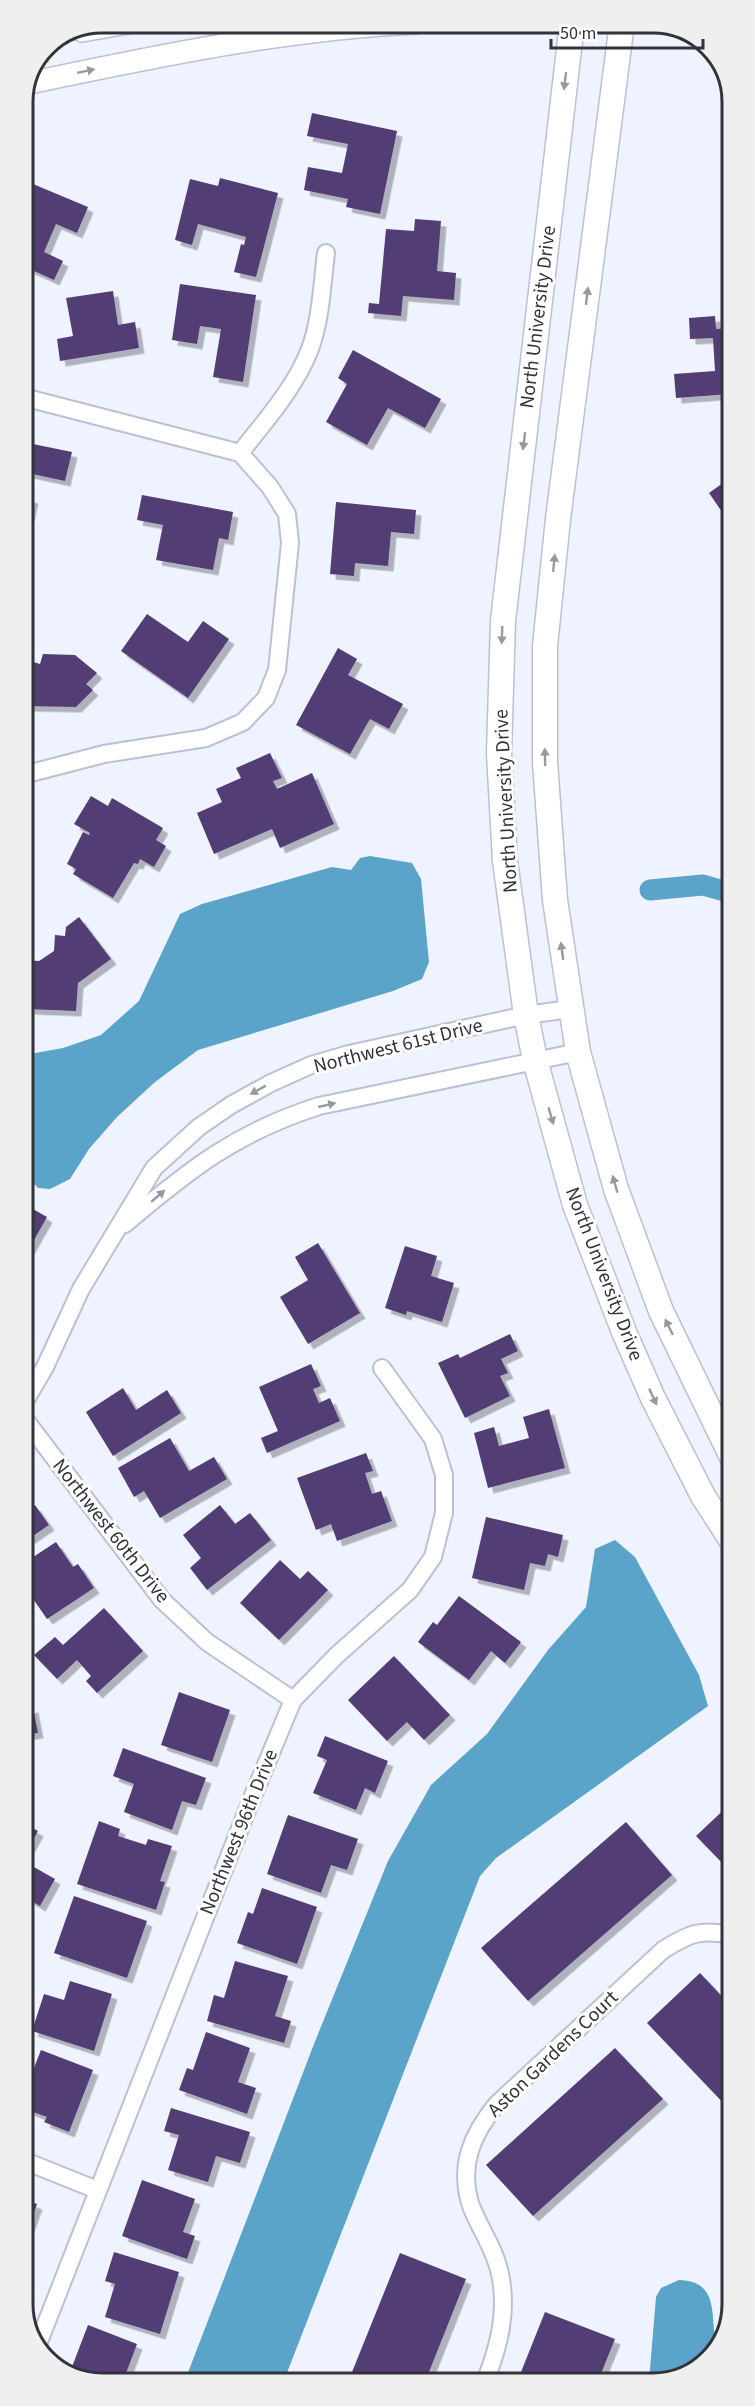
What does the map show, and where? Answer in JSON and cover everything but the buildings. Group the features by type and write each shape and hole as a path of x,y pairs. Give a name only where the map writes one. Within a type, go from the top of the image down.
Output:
{"main road":[{"name":"North University Drive","path":"571,33 503,621 499,753 503,830 526,1016 535,1060 575,1205 624,1332 653,1398 703,1496 722,1525"},
{"name":"North University Drive","path":"621,33 576,377 545,646 545,762 554,889 578,1052 633,1240 662,1311 722,1434"}],"street":[{"path":"36,81 157,56 302,33"},
{"path":"240,453 287,392 309,350 319,315 326,253"},
{"path":"33,400 240,453 270,487 287,514 290,543 277,670 266,698 243,722 206,738 104,754 33,772"},
{"name":"Northwest 61st Drive","path":"33,1388 81,1289 154,1168 199,1127 231,1105 311,1065 349,1054 526,1016 570,1009"},
{"name":"Northwest 61st Drive","path":"113,1235 175,1181 239,1138 278,1119 319,1106 578,1052"},
{"name":"Northwest 96th Drive","path":"41,2336 249,1803 293,1700 337,1655 410,1590 432,1557 444,1513 444,1474 432,1439 382,1368"},
{"name":"Northwest 60th Drive","path":"33,1430 162,1600 207,1642 293,1700"},
{"name":"Aston Gardens Court","path":"488,2373 499,2346 504,2311 500,2274 489,2240 471,2206 467,2180 468,2151 479,2126 497,2104 663,1950 685,1935 708,1930 722,1933"},
{"path":"33,2164 97,2190"}],"water":[{"path":"370,856 412,863 421,879 429,962 422,979 393,991 198,1050 155,1082 117,1117 89,1149 70,1179 50,1189 38,1188 33,1183 33,1053 63,1048 101,1035 139,1001 180,914 202,904 332,867 351,870 360,858"},
{"path":"615,1540 635,1557 699,1675 708,1706 496,1858 480,1876 287,2373 188,2373 314,2044 388,1861 431,1785 487,1734 548,1650 586,1607 595,1549"},
{"path":"679,2280 693,2282 702,2287 711,2304 715,2335 699,2356 679,2368 650,2373 656,2297 661,2288"}],"waterway":[{"path":"650,890 703,885 722,890"}]}
